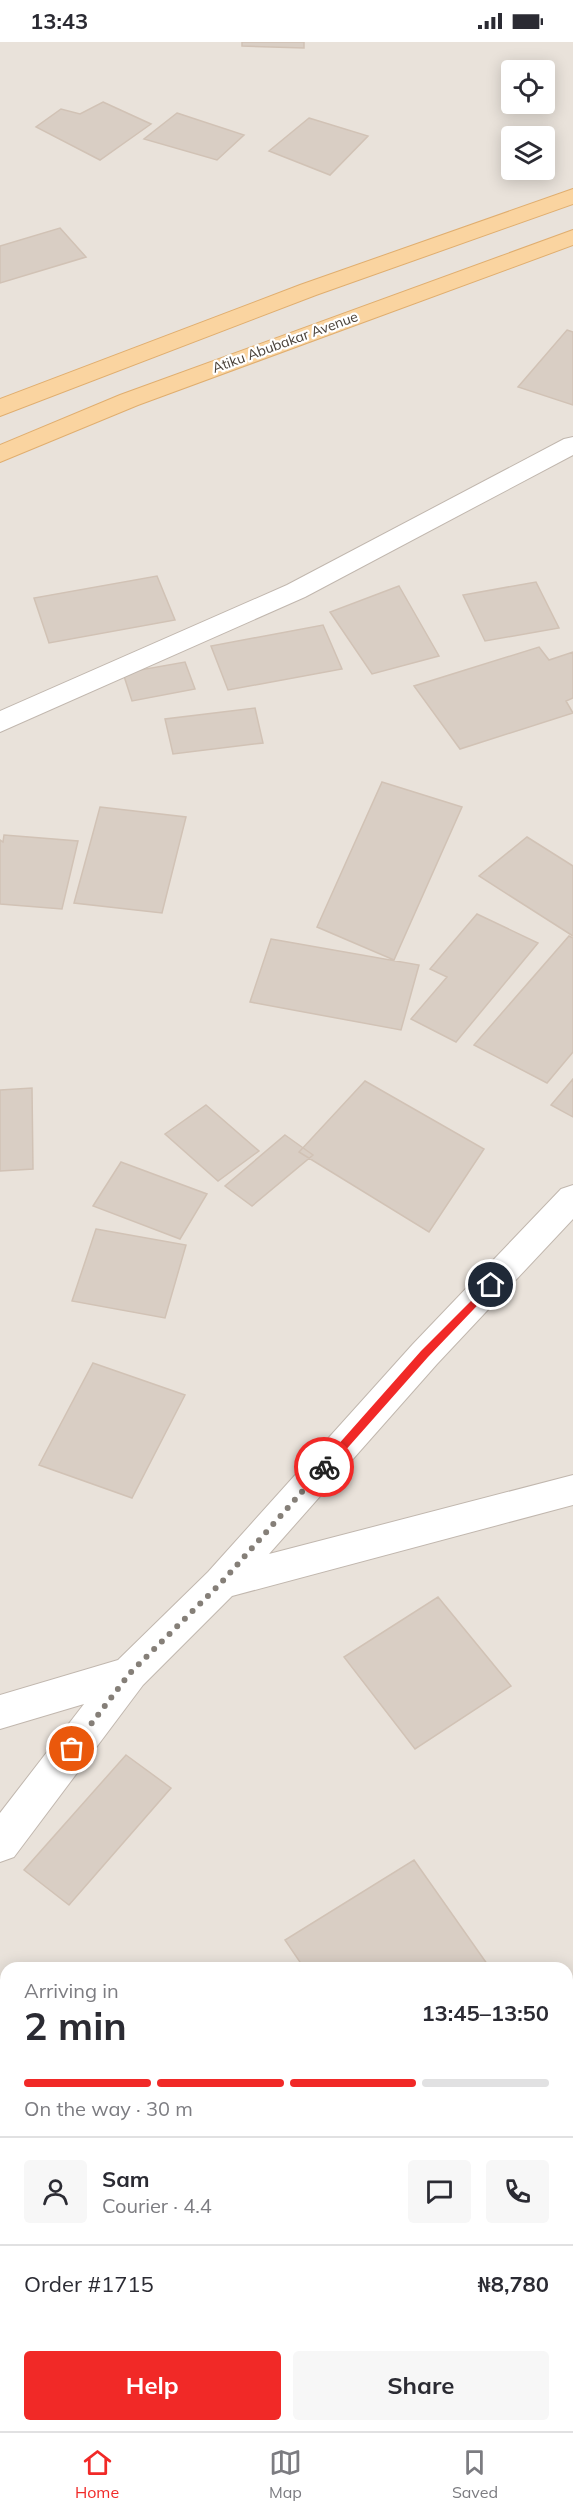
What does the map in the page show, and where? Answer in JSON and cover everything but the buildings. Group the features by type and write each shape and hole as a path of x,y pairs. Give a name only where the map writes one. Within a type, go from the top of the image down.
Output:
{"main road":[{"path":"0,408 308,290 573,196"},
{"name":"Atiku Abubakar Avenue","path":"0,454 129,400 573,237"}],"street":[{"path":"0,722 296,591 573,445"},
{"path":"0,1844 130,1673 221,1583 425,1354 573,1198"},
{"path":"221,1583 573,1490"},
{"path":"0,1712 130,1673"}],"shaded area":[{"path":"0,42 573,42 573,1962 0,1962"}],"way so far":[{"path":"72,1749 130,1673 221,1583 324,1467"}],"route":[{"path":"324,1467 425,1354 491,1285"}]}
